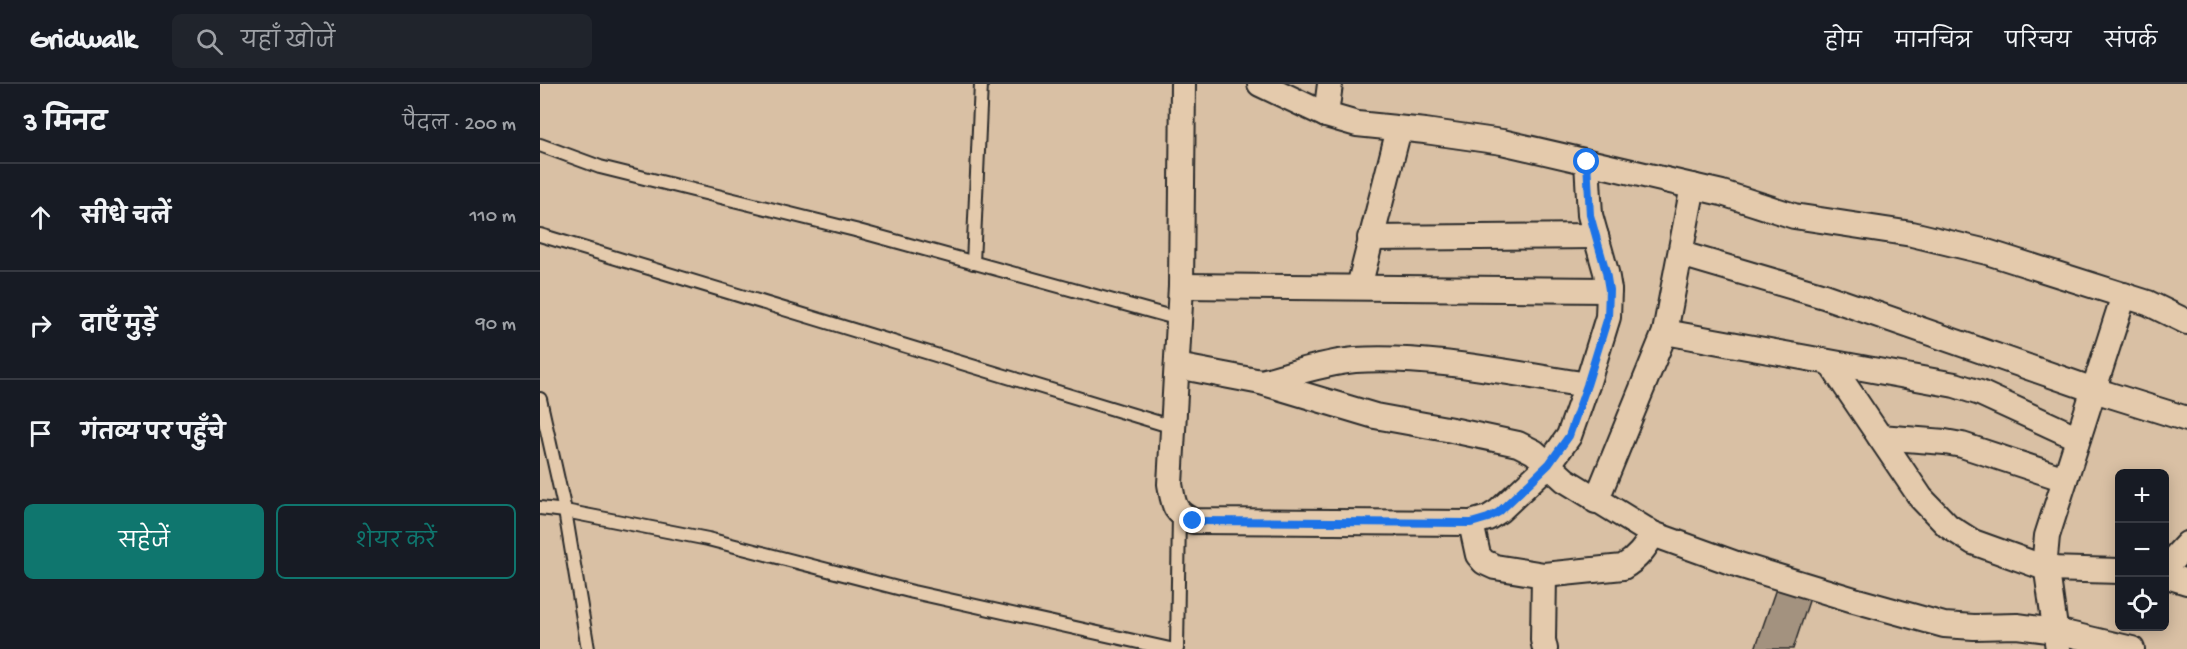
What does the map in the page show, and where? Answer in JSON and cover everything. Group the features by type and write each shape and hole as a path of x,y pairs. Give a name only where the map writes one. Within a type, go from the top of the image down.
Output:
{"street":[{"path":"1183,84 1181,286 1170,484 1173,505 1179,514 1193,521 1471,523 1499,512 1549,464 1569,436 1608,317 1609,290 1590,215 1587,162"},
{"path":"1260,84 1326,115 1357,124 1502,142 1722,193 1794,216 1912,234 1987,252 2148,303 2187,322"},
{"path":"1326,115 1330,84"},
{"path":"1359,287 1399,129"},
{"path":"1596,501 1665,332 1693,186"},
{"path":"1370,238 1596,236"},
{"path":"1680,254 1824,296 2094,390 2187,419"},
{"path":"1181,286 1609,290"},
{"path":"2057,640 2045,557 2047,536 2124,295"},
{"path":"1665,332 1966,388 2078,438"},
{"path":"1261,382 1332,364 1387,359 1455,366 1587,385"},
{"path":"1830,363 1921,498 1948,526 1973,542 2048,570 2115,571"},
{"path":"1177,366 1261,382 1375,416 1452,429 1518,444 1534,452 1565,480 1596,501 1653,534 1749,568 1944,625 2017,626 2057,640 2132,649"},
{"path":"1880,437 1945,442 2065,479"},
{"path":"1471,523 1478,555 1484,562 1495,567 1544,575 1623,567 1633,561 1644,549 1653,534"},
{"path":"2169,564 2187,544"},
{"path":"1544,575 1543,640 1545,649"},
{"path":"2169,577 2187,582"}],"lane":[{"path":"973,263 981,84"},
{"path":"540,145 600,166 855,230 1179,319"},
{"path":"540,236 1173,427"},
{"path":"540,399 566,511 588,649"},
{"path":"540,508 708,539 913,592 1170,649"},
{"path":"1177,649 1179,514"}],"building":[{"path":"1779,580 1812,592 1793,649 1755,649"}],"route":[{"path":"1193,521 1471,523 1499,512 1549,464 1569,436 1608,317 1609,290 1590,215 1587,162"}]}
